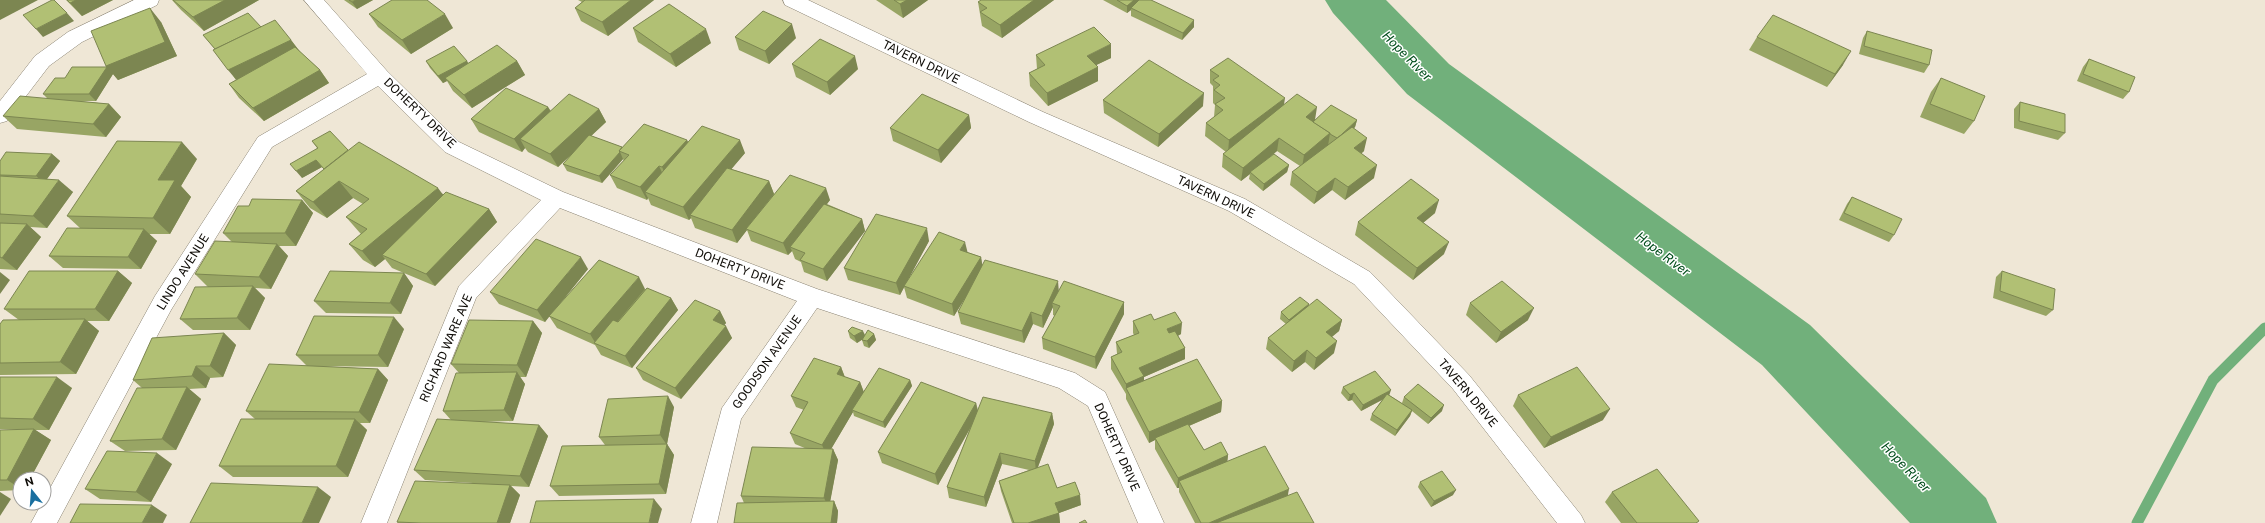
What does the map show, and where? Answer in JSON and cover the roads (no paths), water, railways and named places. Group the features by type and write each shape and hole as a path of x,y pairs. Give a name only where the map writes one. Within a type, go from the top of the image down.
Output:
{"street":[{"path":"0,116 42,61 75,37 150,0"},
{"name":"DOHERTY DRIVE","path":"313,0 380,76 452,147 556,198 812,297 1067,380 1097,399 1151,523"},
{"name":"TAVERN DRIVE","path":"792,0 1036,117 1237,205 1362,278 1461,382 1572,523"},
{"name":"LINDO AVENUE","path":"44,523 163,303 265,142 380,76"},
{"name":"RICHARD WARE AVE","path":"374,523 467,293 556,198"},
{"name":"GOODSON AVENUE","path":"704,523 730,415 812,297"}],"waterway":[{"name":"Hope River","path":"1353,0 1428,79 1786,345 1960,523"},
{"path":"2137,523 2213,380 2265,328"}]}
